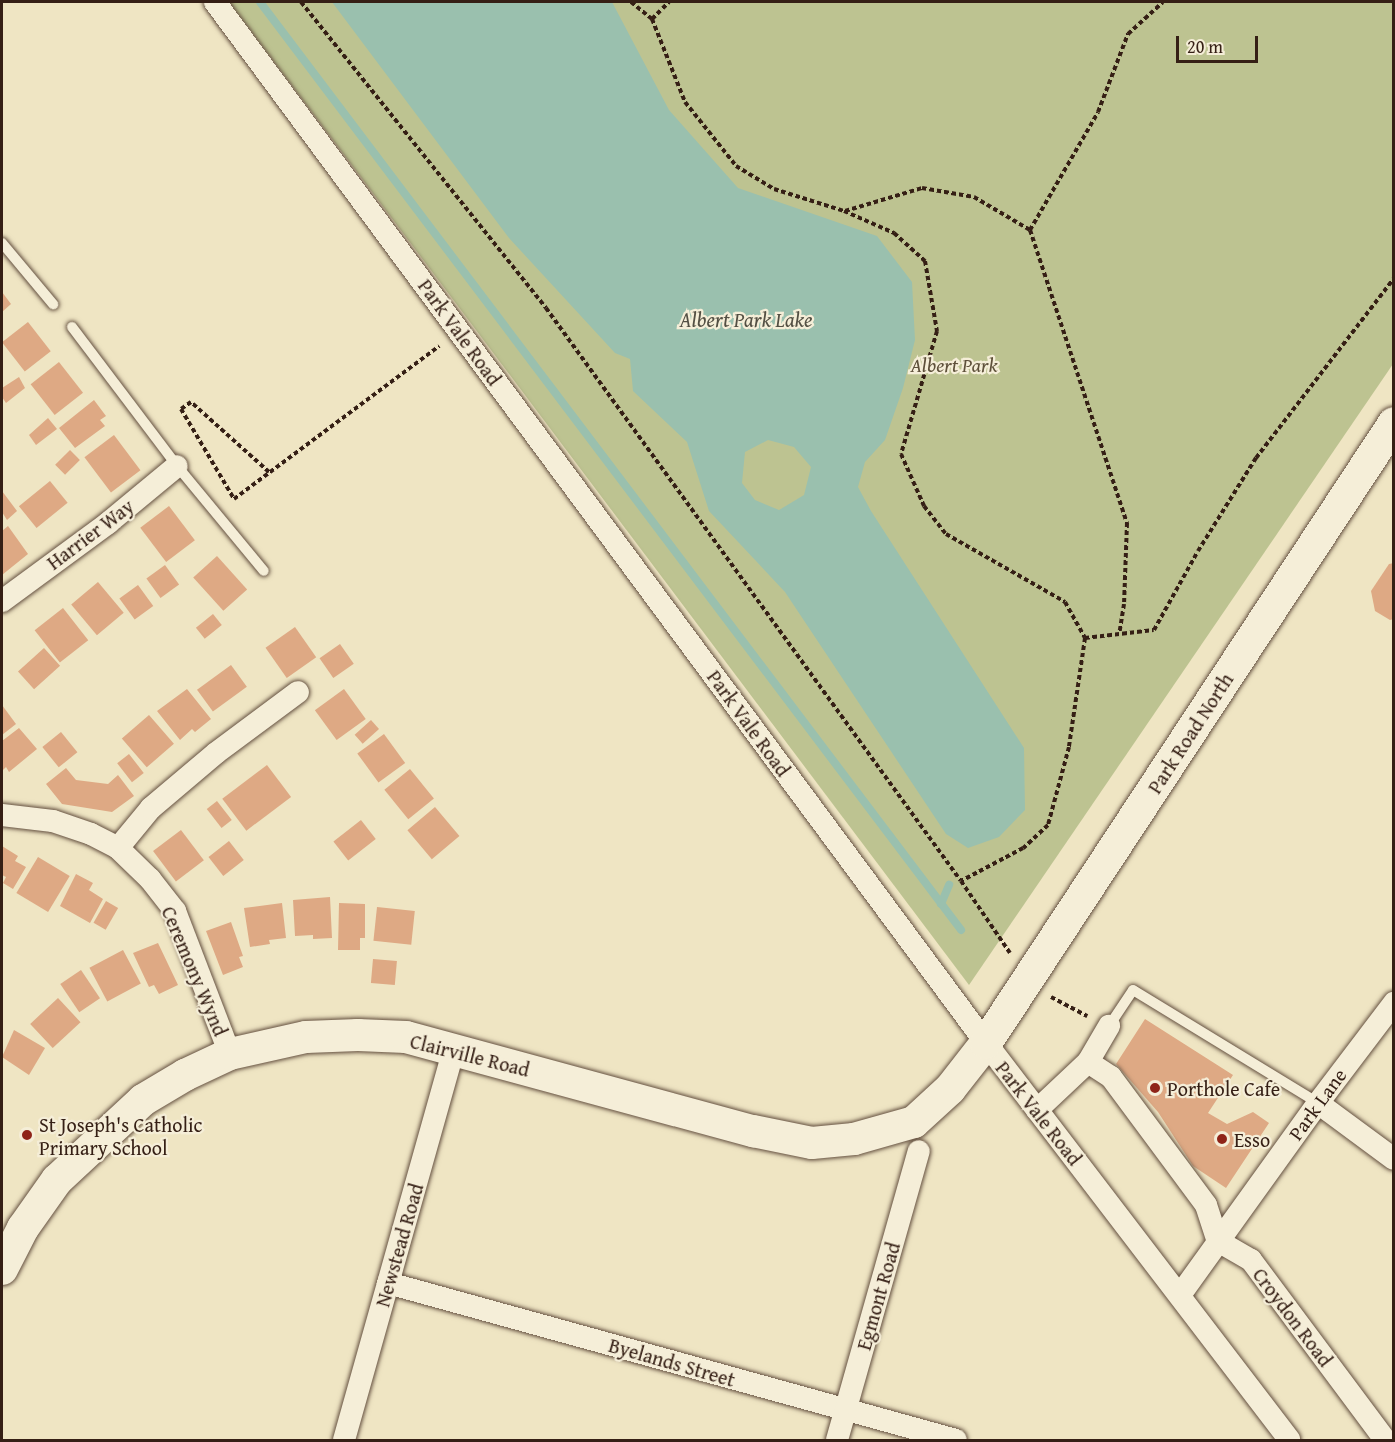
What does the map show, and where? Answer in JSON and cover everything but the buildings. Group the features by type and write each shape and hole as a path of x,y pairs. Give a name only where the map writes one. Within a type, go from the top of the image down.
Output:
{"street":[{"name":"Park Vale Road","path":"215,2 986,1043 1289,1440"},
{"name":"Park Road North","path":"986,1043 1394,423"},
{"name":"Harrier Way","path":"2,601 108,523 177,466"},
{"path":"118,848 151,808 216,753 298,692"},
{"name":"Ceremony Wynd","path":"2,815 53,821 91,834 118,848 150,879 175,911 230,1054"},
{"name":"Park Lane","path":"1180,1295 1318,1103 1394,1003"},
{"path":"1037,1110 1088,1062 1109,1026"},
{"name":"Clairville Road","path":"2,1269 23,1228 57,1180 98,1139 143,1101 185,1075 230,1054 306,1037 358,1035 406,1037 454,1048 753,1131 812,1143 854,1139 914,1122 950,1089 986,1043"},
{"name":"Newstead Road","path":"344,1440 454,1048"},
{"path":"1088,1062 1111,1077 1206,1205 1218,1241"},
{"path":"1318,1103 1394,1159"},
{"name":"Egmont Road","path":"837,1440 919,1151"},
{"name":"Croydon Road","path":"1218,1241 1251,1260 1385,1440"},
{"name":"Byelands Street","path":"388,1283 956,1440"}],"lane":[{"path":"2,243 52,304"},
{"path":"72,327 177,466 264,571"},
{"path":"1109,1026 1133,990 1318,1103"}],"path":[{"path":"301,2 546,308 961,881 1028,980 1066,1007 1109,1026"},
{"path":"631,2 652,20 686,102 736,166 774,189 844,211 894,233 925,261 937,331 901,454 924,506 946,534 1065,602 1084,638 1070,747 1048,825 1023,848 961,881"},
{"path":"652,20 669,2"},
{"path":"1030,230 1098,112 1128,34 1163,2"},
{"path":"844,211 922,188 974,197 1030,230 1127,523 1124,604 1119,634"},
{"path":"1084,638 1154,630 1198,550 1256,458 1394,278"},
{"path":"269,472 192,402 181,409 234,499 459,331"}],"green space":[{"name":"Albert Park","path":"229,2 1393,2 1393,364 969,985"}],"water":[{"name":"Albert Park Lake","path":"332,2 612,2 669,110 738,188 877,236 912,282 915,340 903,388 885,440 865,462 858,487 871,511 1024,748 1025,810 999,837 968,848 946,834 785,592 709,511 687,442 633,391 630,359 615,353 509,238","holes":["768,440 794,447 811,467 804,495 779,510 755,500 742,483 745,452"]}],"waterway":[{"path":"260,2 961,930"},
{"path":"941,904 949,885"}],"place":[{"name":"Porthole Cafe","path":"1155,1088"},
{"name":"St Joseph's Catholic Primary School","path":"27,1135"},
{"name":"Esso","path":"1222,1139"}]}
